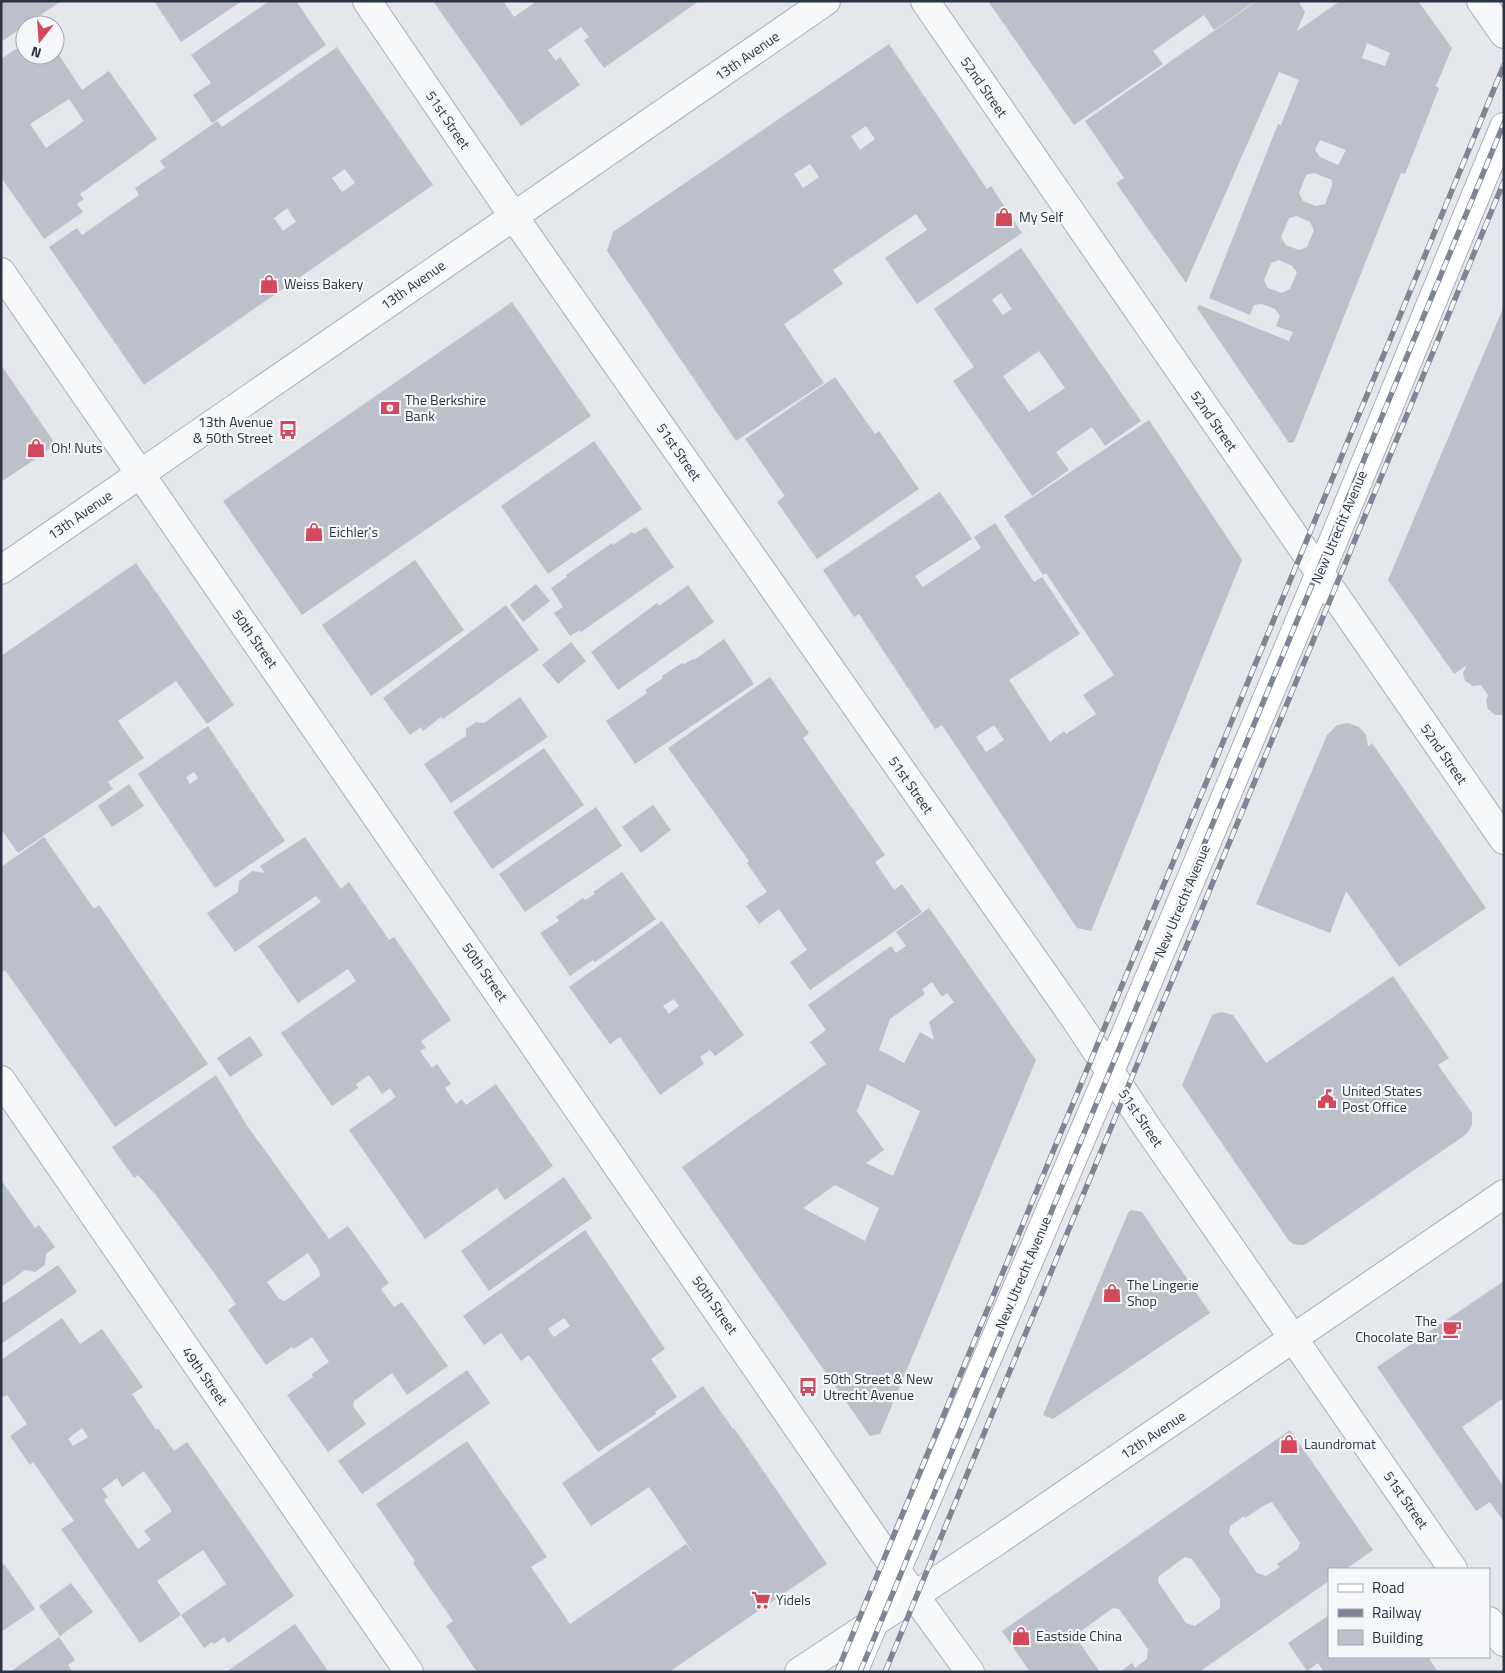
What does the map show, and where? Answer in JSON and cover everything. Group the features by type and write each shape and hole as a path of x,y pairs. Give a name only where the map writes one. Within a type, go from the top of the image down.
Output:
{"street":[{"name":"51st Street","path":"367,1 514,217 1110,1070 1144,1124 1452,1568"},
{"name":"13th Avenue","path":"1,570 826,1"},
{"name":"52nd Street","path":"925,1 1504,840"},
{"path":"1481,1 1504,34"},
{"name":"New Utrecht Avenue","path":"853,1672 1320,574 1504,127"},
{"name":"50th Street","path":"1,272 789,1412 896,1570 970,1672"},
{"name":"49th Street","path":"1,1080 409,1672"},
{"name":"12th Avenue","path":"800,1672 991,1545 1504,1194"},
{"path":"1490,1622 1504,1642"}],"building":[{"path":"1,1 61,1 41,15 15,15 15,32 1,42"},
{"path":"154,1 242,1 181,42"},
{"path":"269,1 296,1 326,45 212,123 193,95 211,83 191,55"},
{"path":"433,1 503,1 514,17 537,1 699,1 604,68 584,40 589,37 581,27 548,50 556,61 560,57 580,85 521,126"},
{"path":"988,1 1256,1 1214,30 1204,15 1153,51 1163,64 1074,125"},
{"path":"1257,1 1298,1 1305,12 1297,31 1340,1 1418,1 1452,48 1436,86 1439,88 1405,174 1401,173 1294,442 1289,443 1197,308 1199,305 1289,341 1293,332 1276,326 1280,316 1275,309 1262,304 1254,305 1250,315 1209,298 1278,124 1281,125 1299,80 1279,72 1186,283 1116,183 1124,178 1085,121","holes":["1367,43 1390,53 1385,66 1362,58","1320,140 1346,150 1338,165 1320,157 1315,150","1314,173 1332,180 1332,186 1325,204 1316,206 1303,201 1299,193 1306,175","1297,216 1310,222 1314,230 1307,247 1299,250 1286,245 1281,237 1289,218","1279,260 1292,266 1297,272 1290,289 1282,293 1268,288 1264,280 1271,263"]},
{"path":"889,44 987,189 991,186 1022,233 917,304 885,258 927,230 916,214 833,270 843,284 784,324 824,383 736,441 607,251 613,232","holes":["866,126 875,139 860,150 851,136","810,164 819,177 803,188 794,174"]},
{"path":"337,47 433,185 144,385 49,247 77,228 82,235 139,195 135,188 165,168 160,161 217,121 222,127","holes":["345,169 355,183 342,192 332,178","287,208 296,222 283,231 274,218"]},
{"path":"15,50 15,65 65,64 82,90 109,71 157,139 80,194 84,199 77,204 83,212 44,239 1,177 1,59","holes":["69,99 84,121 46,148 30,124"]},
{"path":"1021,248 1141,421 1105,446 1092,427 1056,452 1069,470 1032,496 953,381 974,367 934,309","holes":["1001,293 1012,309 1003,315 992,300","1039,351 1065,388 1029,412 1003,376"]},
{"path":"512,302 591,416 302,615 223,501"},
{"path":"1504,306 1504,718 1502,715 1495,715 1488,709 1486,701 1488,695 1481,685 1473,686 1465,681 1463,673 1467,665 1454,674 1388,580"},
{"path":"1,365 56,445 1,482"},
{"path":"835,377 875,434 879,431 919,489 817,559 777,502 785,496 745,439"},
{"path":"1149,420 1242,560 1091,931 1077,928 942,725 935,729 859,614 854,617 823,570 940,492 972,539 915,576 923,587 981,548 974,537 995,523 1034,582 1042,577 1080,634 1009,680 1050,742 1064,731 1066,734 1096,714 1083,695 1114,675 1046,573 1043,575 1004,516","holes":["994,725 1004,740 986,752 976,737"]},
{"path":"594,441 642,509 548,574 501,506"},
{"path":"646,527 674,567 581,632 580,630 570,636 554,613 563,607 551,588 567,577 566,575 612,543 613,545 632,532 634,534"},
{"path":"415,560 464,630 371,696 322,625"},
{"path":"136,563 234,705 207,724 176,681 118,721 144,758 108,782 113,789 18,853 1,829 1,656"},
{"path":"536,584 550,601 523,622 510,605"},
{"path":"688,585 714,622 618,690 591,652 657,603 659,606"},
{"path":"506,605 539,650 443,719 441,717 423,731 421,727 410,735 383,698"},
{"path":"724,639 754,684 635,764 606,721 647,693 645,690 663,678 662,676 682,663 694,660"},
{"path":"571,642 586,661 558,684 542,665"},
{"path":"770,677 809,733 803,738 885,855 875,862 894,890 902,884 922,912 810,990 790,962 807,950 779,909 759,924 746,906 767,892 747,863 749,861 668,748"},
{"path":"520,697 548,737 451,803 424,764 466,736 466,729 476,722 484,723"},
{"path":"1348,723 1359,727 1363,731 1366,735 1368,747 1372,743 1486,908 1399,967 1346,891 1330,933 1256,904 1327,735 1337,725"},
{"path":"208,726 285,841 215,888 138,774","holes":["194,772 198,778 190,784 186,777"]},
{"path":"544,748 584,805 492,869 453,812"},
{"path":"129,784 144,806 112,827 98,806"},
{"path":"653,805 671,830 641,853 622,827"},
{"path":"596,807 622,846 525,912 499,874"},
{"path":"44,837 94,909 99,905 208,1064 115,1127 5,970 1,973 1,867"},
{"path":"305,837 341,889 349,882 389,940 394,937 451,1020 421,1041 426,1048 420,1051 432,1068 437,1064 451,1084 445,1088 456,1104 462,1099 466,1105 496,1084 553,1166 505,1200 497,1188 425,1239 349,1130 396,1097 390,1088 382,1094 369,1075 356,1084 358,1088 332,1106 281,1033 356,981 348,969 298,1003 258,946 321,902 316,896 235,952 207,913 238,892 239,881 252,871 265,873 260,866"},
{"path":"622,872 656,919 595,962 593,960 570,976 540,933 559,921 556,917 583,898 585,900 595,894 593,892"},
{"path":"929,908 1036,1060 880,1434 870,1436 682,1167 826,1064 810,1042 826,1030 808,1005 891,946 896,953 906,946 896,932","holes":["932,982 942,997 947,993 954,1002 929,1022 934,1040 920,1032 904,1063 879,1050 890,1019 925,994 922,989","867,1084 920,1111 893,1176 866,1163 884,1150 856,1110","835,1185 879,1208 865,1241 803,1208"]},
{"path":"662,921 744,1035 715,1056 710,1050 700,1057 704,1064 660,1095 620,1037 610,1044 569,987","holes":["674,999 679,1006 669,1014 663,1006"]},
{"name":"United States Post Office","path":"1393,976 1449,1058 1438,1065 1472,1113 1472,1125 1464,1136 1306,1244 1293,1244 1289,1241 1182,1085 1212,1015 1222,1012 1233,1015 1266,1063"},
{"path":"250,1036 263,1055 230,1077 217,1058"},
{"path":"216,1075 248,1127 329,1239 348,1226 389,1283 381,1289 394,1307 402,1302 448,1366 407,1395 392,1373 354,1401 353,1406 366,1424 328,1452 287,1395 313,1377 312,1374 329,1362 312,1337 294,1349 292,1347 266,1365 228,1310 236,1304 215,1274 155,1194 138,1175 134,1178 112,1147","holes":["308,1253 319,1270 320,1276 285,1301 279,1299 267,1282"]},
{"path":"564,1177 592,1218 489,1291 461,1251"},
{"path":"1,1180 35,1228 39,1225 55,1247 46,1254 45,1265 35,1272 25,1270 1,1287"},
{"path":"1131,1210 1142,1212 1210,1313 1053,1419 1043,1415 1128,1213"},
{"path":"585,1230 665,1349 651,1359 677,1397 655,1412 656,1414 598,1452 529,1355 521,1361 501,1333 484,1345 463,1316","holes":["564,1318 570,1326 554,1337 548,1329"]},
{"path":"58,1265 77,1292 1,1344 1,1304"},
{"path":"1504,1281 1504,1398 1462,1427 1504,1487 1504,1522 1490,1502 1476,1511 1377,1367"},
{"path":"62,1318 80,1344 102,1329 143,1387 132,1394 156,1430 158,1428 174,1451 187,1442 294,1596 228,1643 224,1637 204,1648 181,1615 140,1643 61,1529 74,1521 33,1462 30,1465 10,1436 27,1424 7,1395 3,1397 1,1395 1,1360","holes":["82,1428 88,1437 73,1446 68,1439","144,1471 172,1511 144,1531 151,1540 138,1549 104,1500 108,1497 102,1489 117,1478 122,1487","203,1550 226,1584 181,1615 157,1581"]},
{"path":"467,1370 490,1403 362,1494 338,1461"},
{"path":"703,1386 827,1564 669,1672 477,1672 446,1626 453,1621 413,1563 415,1561 376,1504 467,1441 547,1557 531,1567 570,1624 686,1544 694,1554 649,1487 591,1526 562,1483"},
{"path":"1290,1430 1373,1550 1347,1568 1328,1568 1328,1582 1199,1672 1120,1672 1132,1663 1135,1668 1147,1659 1148,1649 1119,1609 1113,1608 1081,1631 1077,1639 1100,1672 1030,1672 1002,1631","holes":["1272,1502 1300,1543 1298,1549 1277,1564 1280,1567 1266,1576 1257,1573 1229,1533 1230,1526 1244,1516 1245,1518","1185,1557 1192,1559 1220,1599 1220,1608 1195,1626 1186,1623 1158,1582 1159,1576"]},
{"path":"4,1564 35,1609 1,1632 1,1566"},
{"path":"71,1583 93,1612 60,1636 39,1606"},
{"path":"1328,1616 1328,1658 1429,1658 1438,1672 1324,1672 1318,1663 1307,1671 1288,1643"},
{"path":"295,1624 329,1672 226,1672"},
{"path":"59,1637 75,1660 68,1665 73,1672 10,1672"}],"railway":[{"path":"837,1672 1504,65"},
{"path":"860,1672 1504,123"},
{"path":"885,1672 1504,181"}],"place":[{"name":"My Self","path":"1004,217"},
{"name":"Weiss Bakery","path":"269,284"},
{"name":"The Berkshire Bank","path":"390,408"},
{"name":"13th Avenue & 50th Street","path":"288,430"},
{"name":"Oh! Nuts","path":"36,448"},
{"name":"Eichler's","path":"314,532"},
{"name":"United States Post Office","path":"1327,1099"},
{"name":"The Lingerie Shop","path":"1112,1293"},
{"name":"The Chocolate Bar","path":"1452,1329"},
{"name":"50th Street & New Utrecht Avenue","path":"808,1387"},
{"name":"Laundromat","path":"1289,1444"},
{"name":"Yidels","path":"761,1600"},
{"name":"Eastside China","path":"1021,1636"}]}
